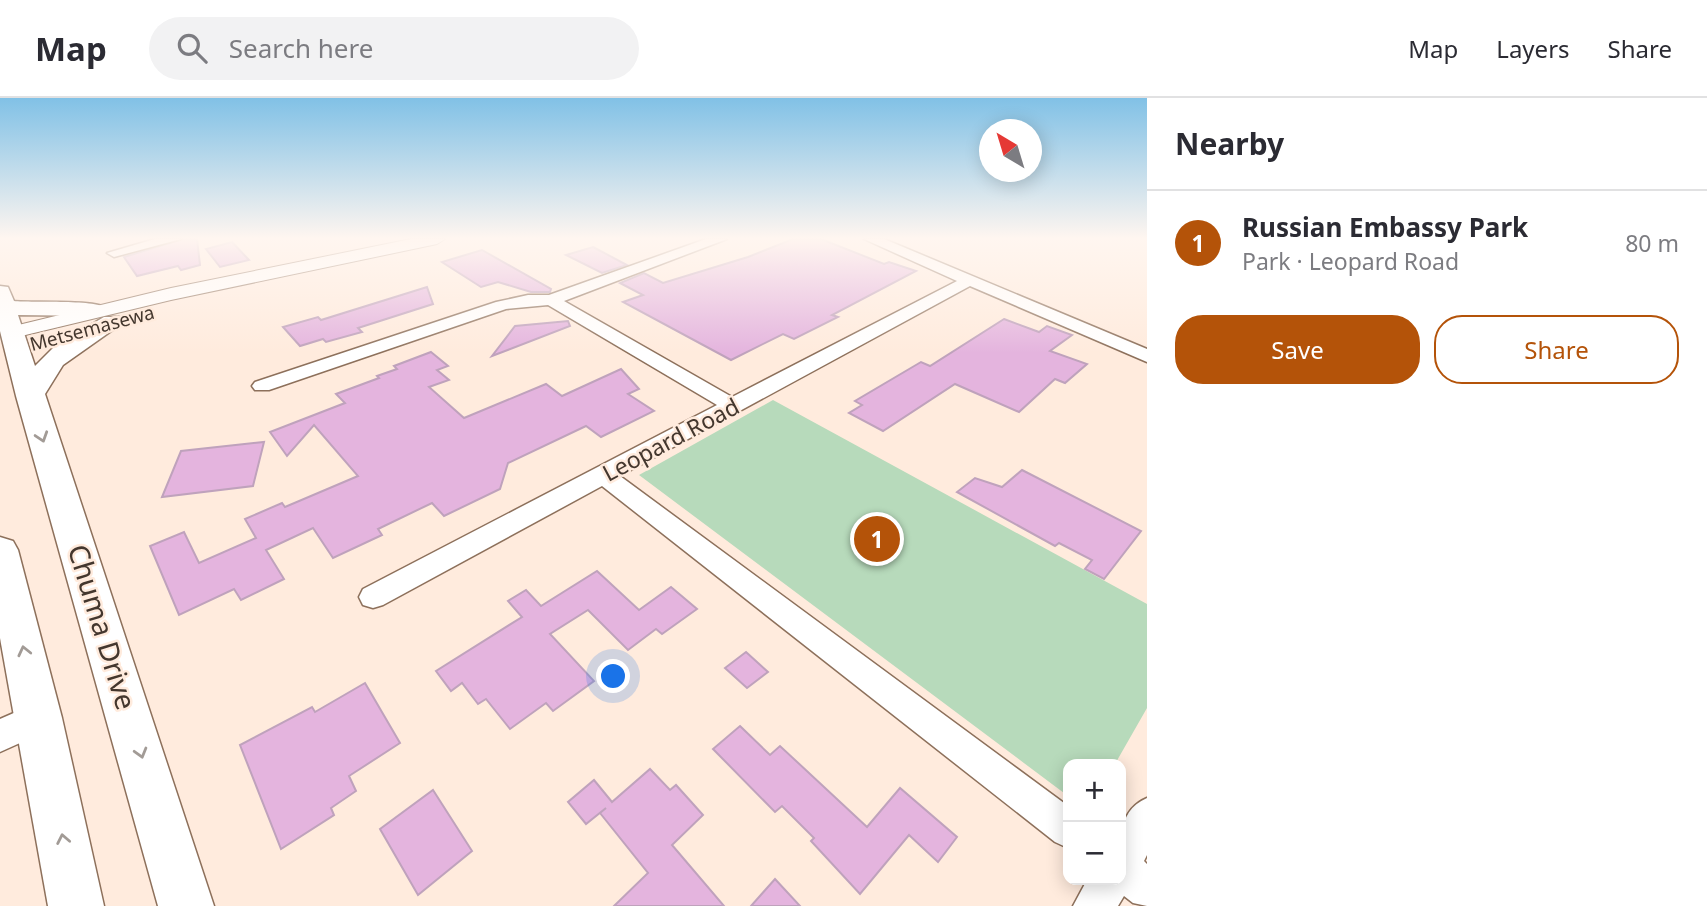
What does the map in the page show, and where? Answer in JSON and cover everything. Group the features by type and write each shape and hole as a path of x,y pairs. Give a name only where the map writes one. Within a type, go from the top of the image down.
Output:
{"main road":[{"path":"3,300 40,311 104,316"},
{"name":"Chuma Drive","path":"3,300 8,341 30,396 187,906"},
{"path":"30,396 41,371 104,316"},
{"path":"0,550 20,727 76,906"}],"street":[{"name":"Metsemasewa","path":"8,341 104,316 244,287 273,277"},
{"path":"262,386 502,305 528,300 551,300 616,277"},
{"path":"958,277 1147,356"},
{"name":"Leopard Road","path":"373,597 968,281"},
{"path":"551,300 734,407"},
{"path":"604,476 1063,825"},
{"path":"1126,855 1147,817"},
{"path":"1126,873 1147,889"},
{"path":"1094,906 1108,885"}],"green space":[{"path":"773,400 1147,604 1147,708 1118,759 1063,759 1063,792 639,475"}],"building":[{"path":"465,277 529,277 551,289 550,292 531,292 498,282 481,287"},
{"path":"635,277 651,277 663,283 684,277 905,277 832,315 838,317 794,339 783,334 731,360 623,302 643,295 620,283"},
{"path":"427,287 433,304 358,328 362,332 326,342 323,339 300,346 283,327 318,317 321,320"},
{"path":"1004,319 1039,332 1047,326 1072,335 1050,351 1087,364 1065,383 1055,379 1019,412 955,384 883,431 849,413 862,405 855,401 921,362 930,366"},
{"path":"568,321 570,326 492,356 515,326"},
{"path":"431,352 448,366 437,370 449,380 429,387 464,418 546,384 562,396 621,369 639,389 628,394 654,411 601,437 586,426 508,463 500,489 444,516 432,503 378,529 382,535 333,558 313,528 266,550 284,579 241,600 234,589 179,615 150,546 184,532 199,563 256,538 245,519 282,503 285,507 358,476 314,425 287,456 270,432 345,403 336,394 379,378 377,376 397,369 394,366"},
{"path":"264,442 253,486 162,497 181,451"},
{"path":"1022,470 1141,531 1104,579 1085,569 1092,560 1059,543 1055,546 957,492 975,478 1002,487"},
{"path":"597,571 639,610 671,587 697,609 662,634 656,629 628,650 588,610 550,634 594,681 553,711 546,703 510,729 486,699 478,704 462,683 451,691 436,671 522,617 508,601 526,590 541,606"},
{"path":"746,652 768,672 747,688 725,668"},
{"path":"365,683 400,743 349,776 356,791 331,808 334,815 281,849 240,745 312,707 315,712"},
{"path":"740,726 770,755 780,746 867,827 900,788 957,837 938,862 909,835 860,894 811,841 814,838 782,806 775,812 713,749"},
{"path":"650,769 670,790 676,785 703,815 672,845 724,906 614,906 648,873 600,813 606,808 586,824 568,802 594,780 612,802"},
{"path":"433,790 472,851 418,895 380,829"},
{"path":"775,879 800,906 751,906"}],"place":[{"name":"Russian Embassy Park","path":"877,539"}]}
